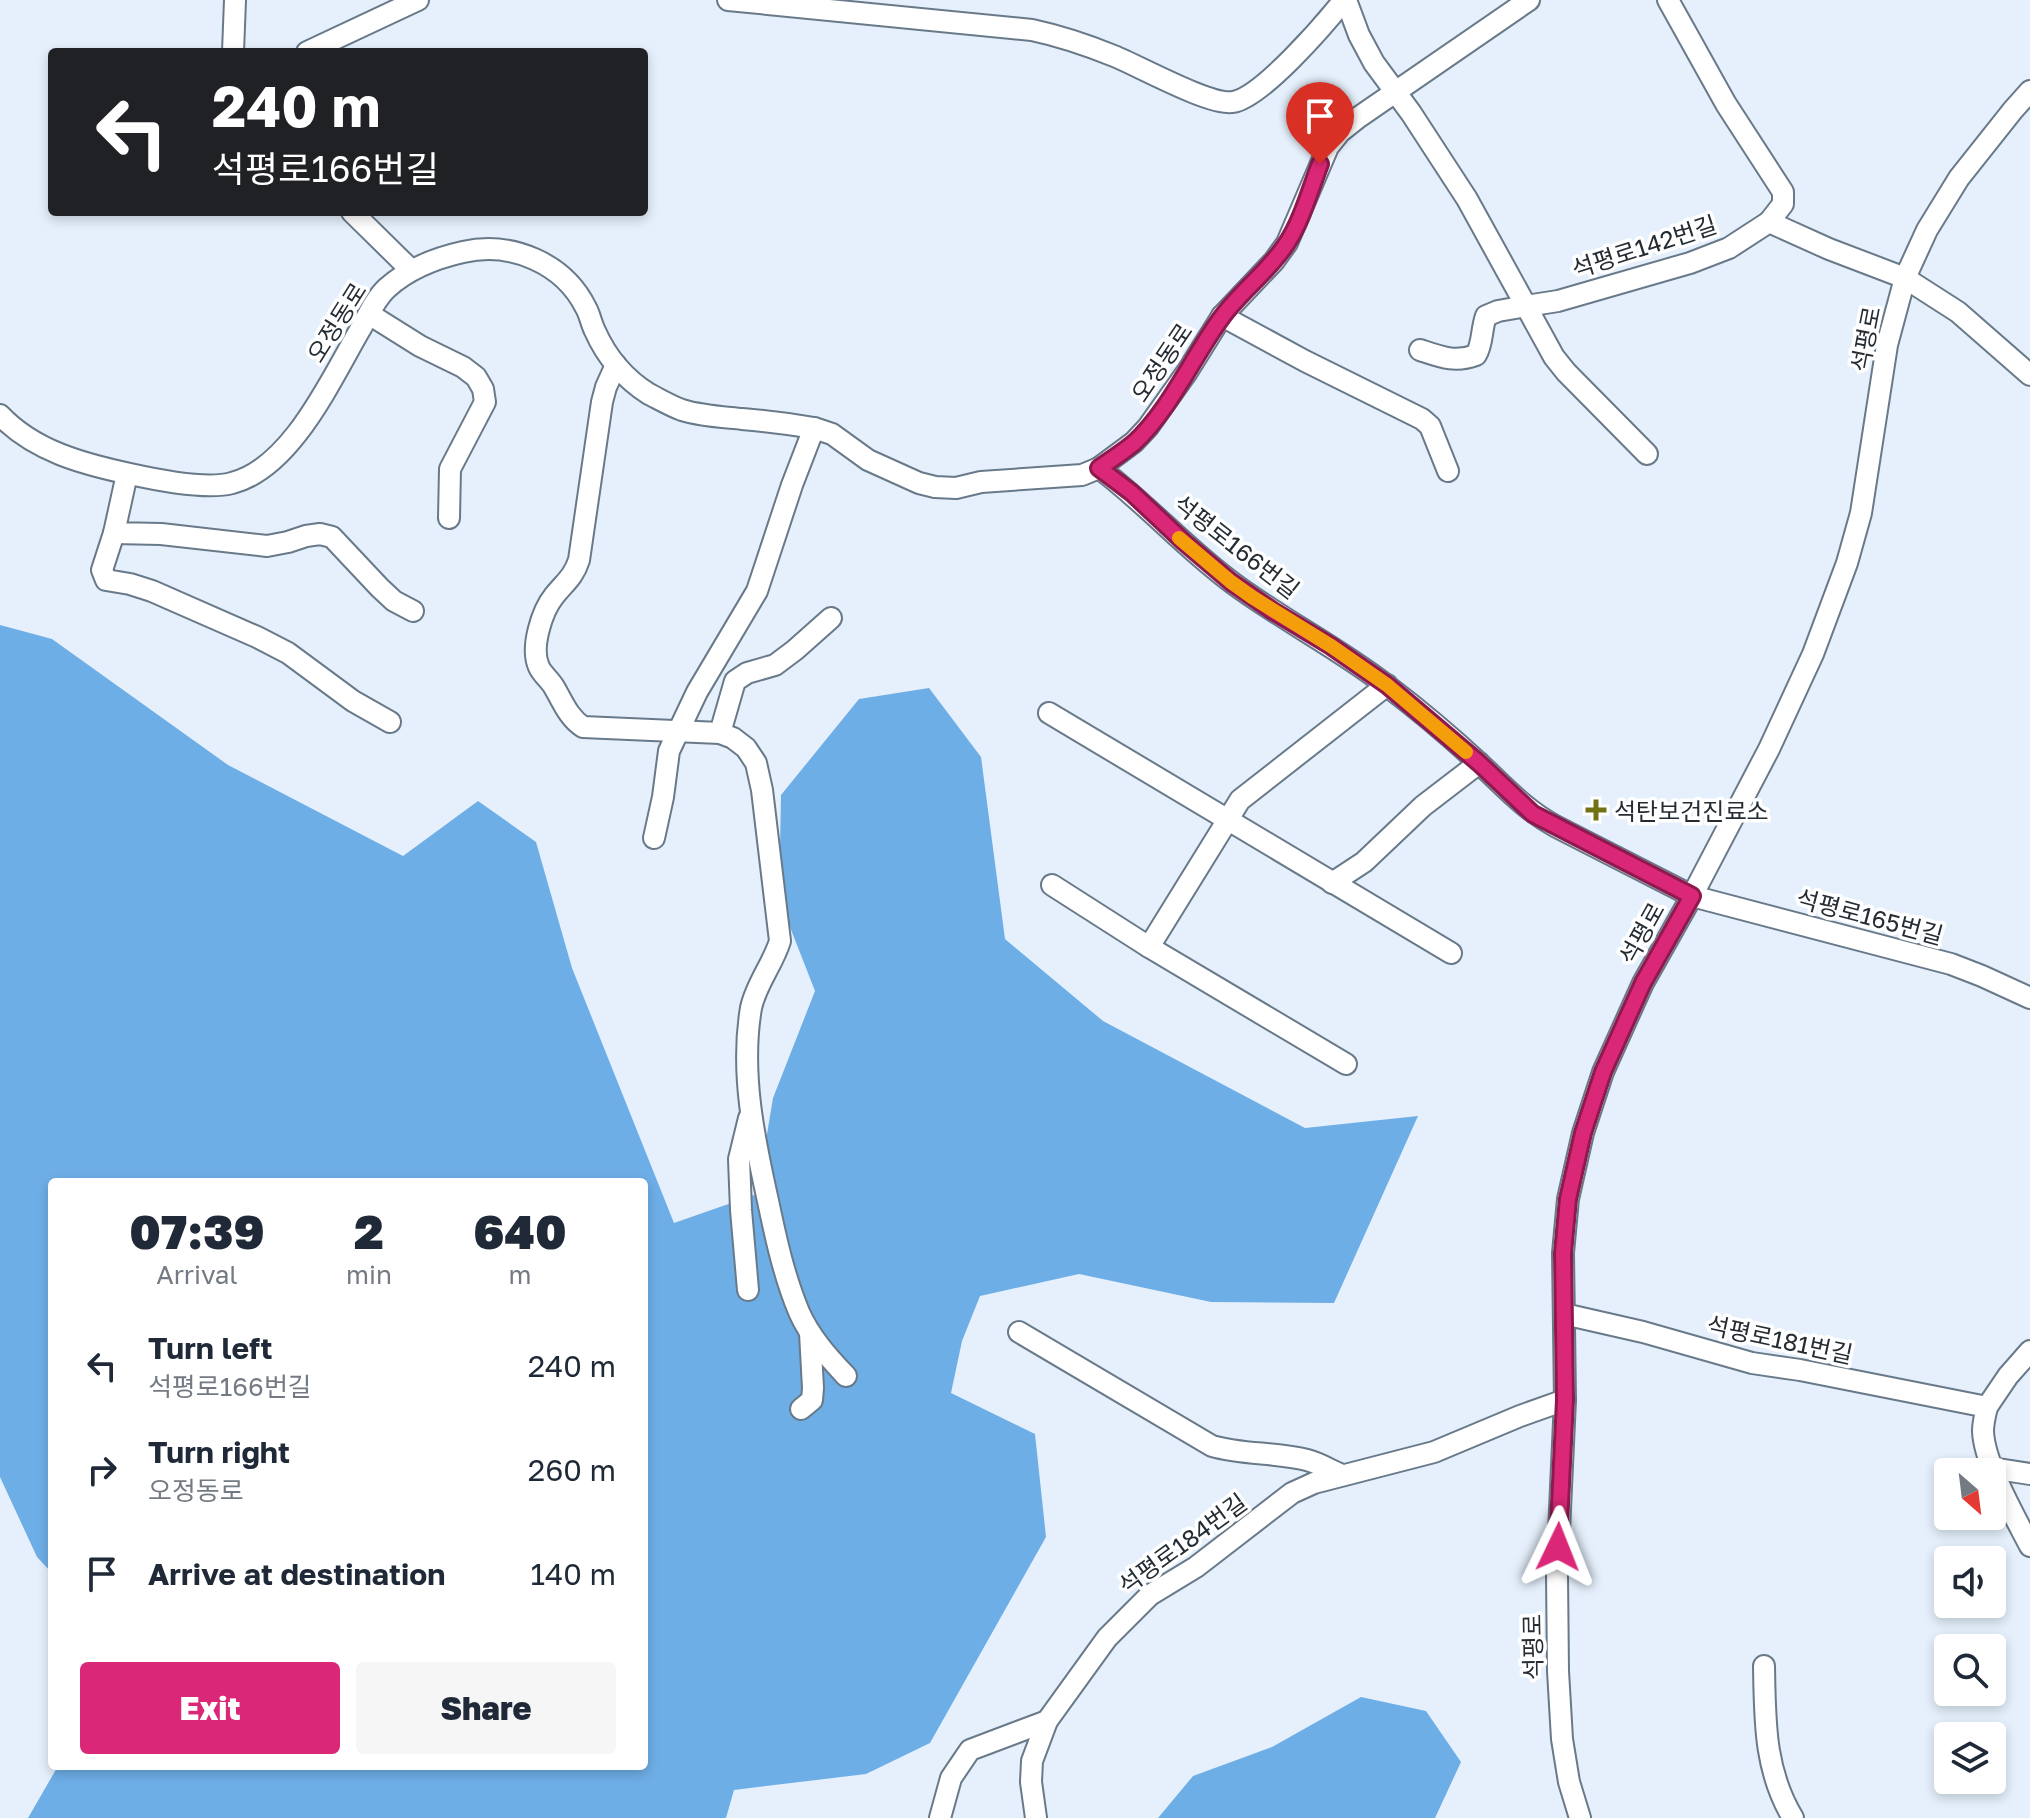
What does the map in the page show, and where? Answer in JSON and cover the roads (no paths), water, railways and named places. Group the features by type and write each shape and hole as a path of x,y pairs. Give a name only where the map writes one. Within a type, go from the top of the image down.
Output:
{"street":[{"path":"233,48 235,0"},
{"path":"316,48 418,0"},
{"path":"728,0 1032,30 1113,56 1222,103 1243,99 1265,84 1345,0 1374,63 1467,199 1554,357 1647,454"},
{"name":"오정동로","path":"0,415 25,438 47,450 104,468 151,479 230,484 247,478 269,463 299,431 385,289 411,270 465,251 493,250 525,254 556,271 585,306 608,355 624,374 648,393 683,410 814,428 832,434 868,460 935,487 956,488 981,482 1082,475 1099,468 1134,442 1148,427 1222,316 1274,261 1287,243 1320,164 1340,132 1529,0"},
{"path":"1668,0 1726,104 1783,192 1783,204 1769,222 1905,278 1958,312 2030,375"},
{"name":"석평로","path":"1580,1818 1569,1782 1562,1739 1557,1575 1565,1400 1563,1253 1568,1199 1583,1133 1603,1072 1643,983 1769,749 1813,654 1847,563 1861,513 1887,345 1905,278 1927,230 1959,178 2030,91"},
{"path":"356,216 411,270"},
{"name":"석평로142번길","path":"1420,350 1463,360 1476,355 1481,346 1486,316 1498,311 1558,301 1690,263 1729,248 1769,222"},
{"path":"369,314 420,346 463,367 476,377 483,389 485,402 450,469 449,518"},
{"path":"1222,316 1422,419 1430,426 1448,471"},
{"path":"616,365 602,402 579,560 574,575 555,595 540,623 536,651 539,666 568,713 583,727 720,733 746,748 756,763 780,941 752,1004 747,1039 751,1110 780,1256 800,1313 810,1333 846,1376"},
{"path":"654,838 669,751 697,692 757,591 814,428"},
{"name":"석평로166번길","path":"1099,468 1132,493 1231,582 1387,685 1479,763 1533,814 1692,896"},
{"path":"127,474 102,570 106,580 152,591 257,637 288,653 353,701 390,722"},
{"path":"114,533 161,534 267,546 320,534 332,537 394,601 413,611"},
{"path":"720,733 735,681 747,673 775,665 831,618"},
{"path":"1149,947 1240,800 1387,685"},
{"path":"1049,713 1451,953"},
{"path":"1332,883 1364,862 1414,813 1479,763"},
{"path":"1052,885 1149,947 1346,1064"},
{"name":"석평로165번길","path":"1692,896 1951,964 2030,998"},
{"path":"748,1290 739,1159 751,1110"},
{"name":"석평로181번길","path":"1564,1314 1643,1332 1752,1363 1987,1407"},
{"name":"석평로184번길","path":"1019,1332 1212,1446 1231,1451 1285,1455 1311,1461 1342,1475"},
{"path":"801,1409 812,1400 810,1333"},
{"path":"1988,1458 1983,1429 1987,1407 2030,1351"},
{"name":"석평로184번길","path":"1036,1818 1031,1782 1032,1761 1047,1721 1107,1638 1150,1595 1196,1567 1292,1493 1314,1483 1434,1452 1565,1400"},
{"path":"2006,1470 2030,1474"},
{"path":"2006,1498 2030,1546"},
{"path":"1764,1666 1767,1747 1774,1777 1793,1818"},
{"path":"940,1818 951,1778 970,1750 1047,1721"}],"place":[{"name":"석탄보건진료소","path":"1596,810"}]}
